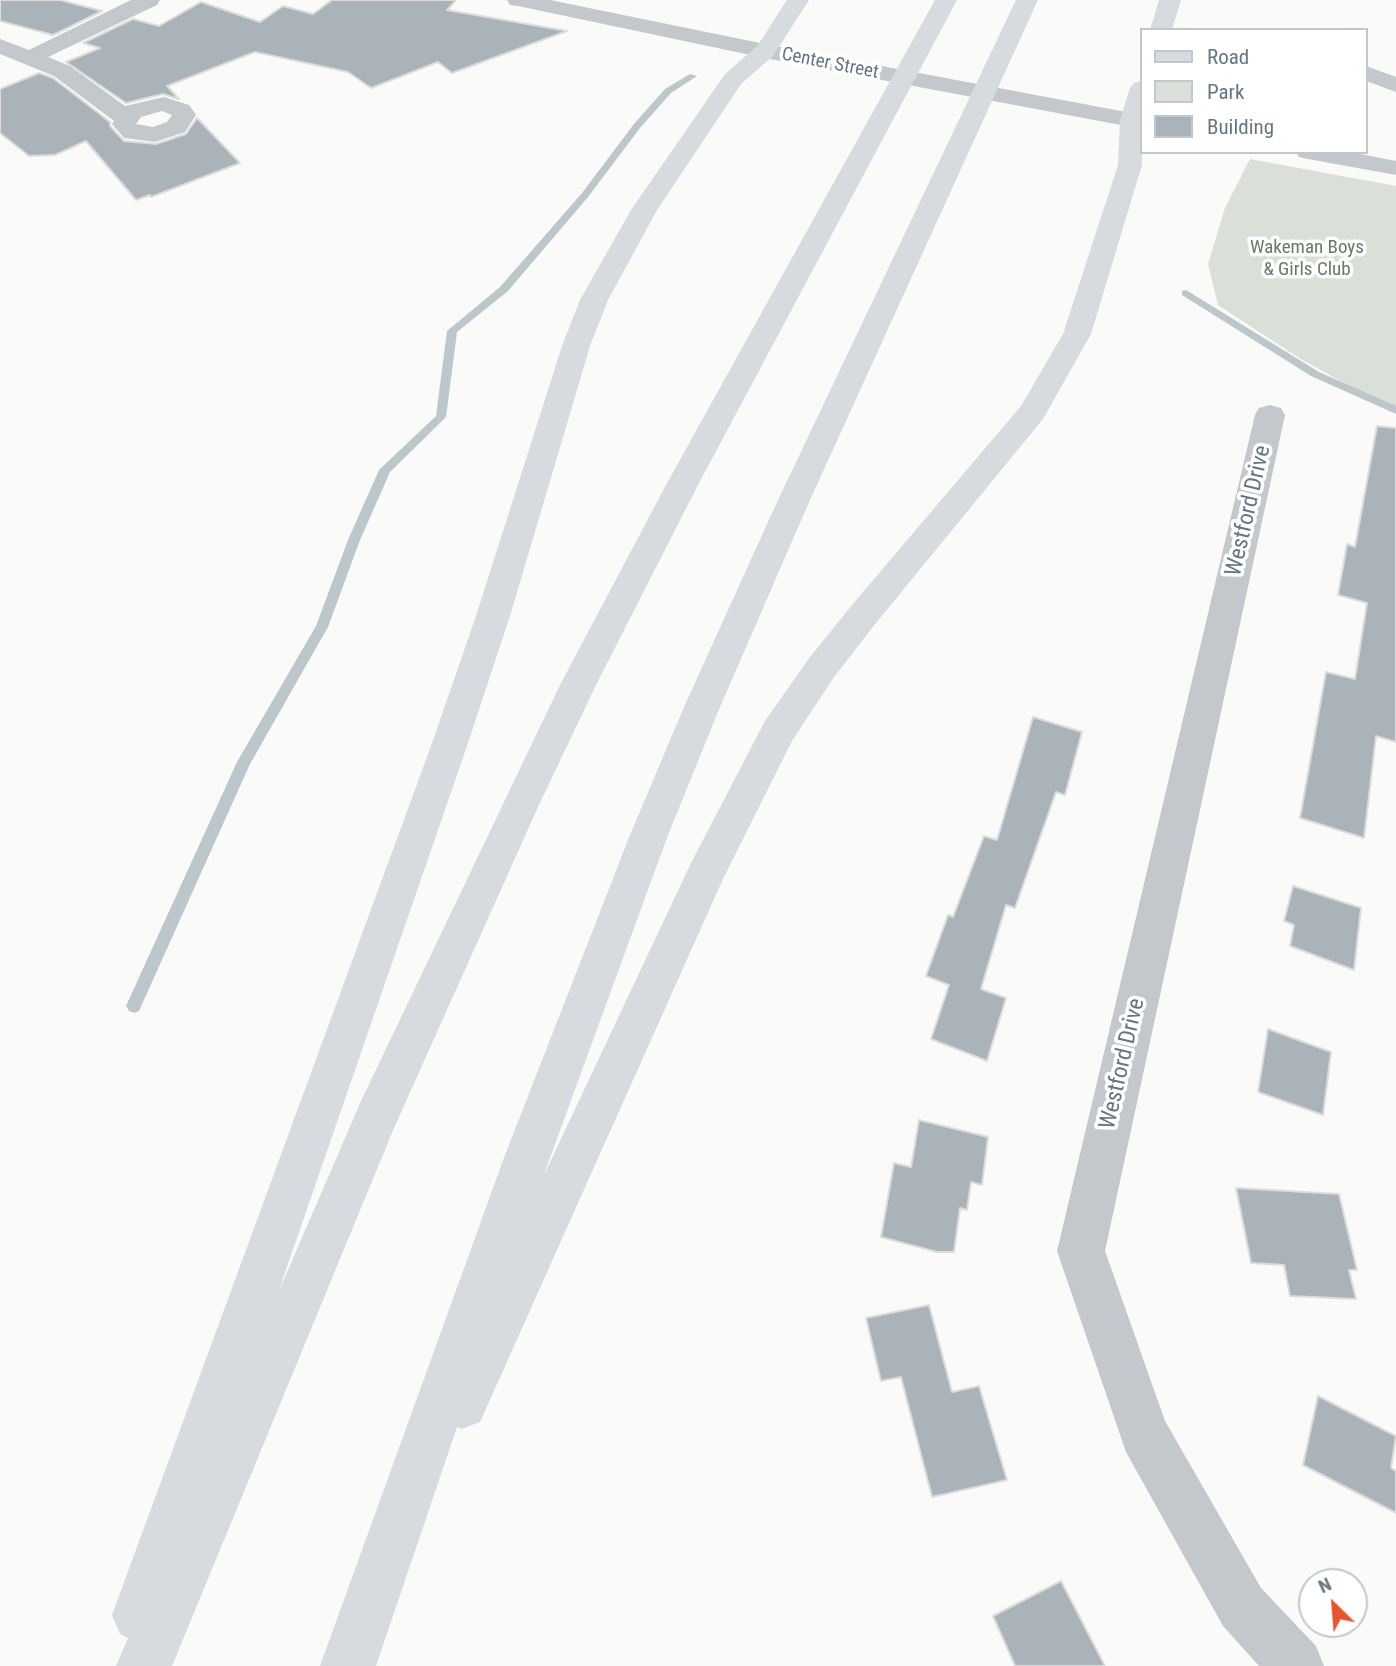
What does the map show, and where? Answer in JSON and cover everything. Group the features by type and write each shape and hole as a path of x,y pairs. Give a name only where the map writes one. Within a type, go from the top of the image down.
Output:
{"main road":[{"path":"120,1666 449,746 493,616 576,346 594,300 644,210 733,79 765,51 798,0"},
{"path":"144,1666 366,1141 525,794 638,567 946,0"},
{"path":"348,1666 514,1194 649,835 783,524 1027,0"},
{"path":"1162,28 1170,0"},
{"path":"366,1613 706,873 778,732 822,667 864,614 1032,412 1077,334 1130,165 1139,110"}],"street":[{"name":"Center Street","path":"518,0 765,51 1139,110"},
{"path":"30,58 141,1"},
{"path":"0,46 62,71 126,118"},
{"path":"1368,74 1396,85"},
{"path":"1319,154 1396,168"},
{"name":"Westford Drive","path":"1270,415 1081,1251 1144,1434 1242,1607 1296,1666"}],"green space":[{"name":"Wakeman Boys & Girls Club","path":"1250,159 1396,186 1396,412 1299,358 1218,305 1208,264 1225,208"}],"building":[{"path":"0,0 60,0 102,11 53,35 0,21"},
{"path":"332,0 456,0 447,10 567,31 452,73 438,62 371,88 348,72 255,52 167,86 179,99 163,94 126,103 66,62 100,48 83,43 133,19 159,26 201,2 260,22 283,6 313,14"},
{"path":"39,73 53,78 110,122 110,126 124,141 156,144 186,134 197,118 240,163 151,197 150,195 136,200 86,141 55,155 29,156 0,133 0,89"},
{"path":"1377,426 1396,428 1396,742 1376,736 1364,838 1300,818 1326,672 1355,679 1367,603 1338,595 1347,544 1355,547"},
{"path":"1033,717 1082,732 1065,795 1056,792 1015,908 1006,905 981,989 1006,998 987,1061 931,1039 949,985 926,976 948,915 953,917 984,836 997,840"},
{"path":"1293,886 1361,908 1354,970 1290,946 1294,925 1284,921"},
{"path":"1268,1029 1331,1052 1323,1115 1258,1092"},
{"path":"919,1120 988,1137 982,1185 971,1182 967,1210 960,1208 954,1252 937,1252 881,1237 894,1163 911,1167"},
{"path":"1236,1188 1339,1194 1357,1270 1349,1270 1356,1299 1290,1296 1284,1265 1251,1263"},
{"path":"929,1305 952,1392 979,1386 1007,1480 932,1497 901,1377 881,1381 866,1318"},
{"path":"1318,1396 1396,1436 1391,1468 1396,1471 1396,1513 1303,1465"},
{"path":"1061,1581 1105,1666 1015,1666 993,1616"}],"waterway":[{"path":"134,1006 244,762 322,627 354,540 385,470 441,417 452,331 504,289 585,195 637,126 668,91 693,76"},
{"path":"1186,293 1315,374 1396,410"}]}
